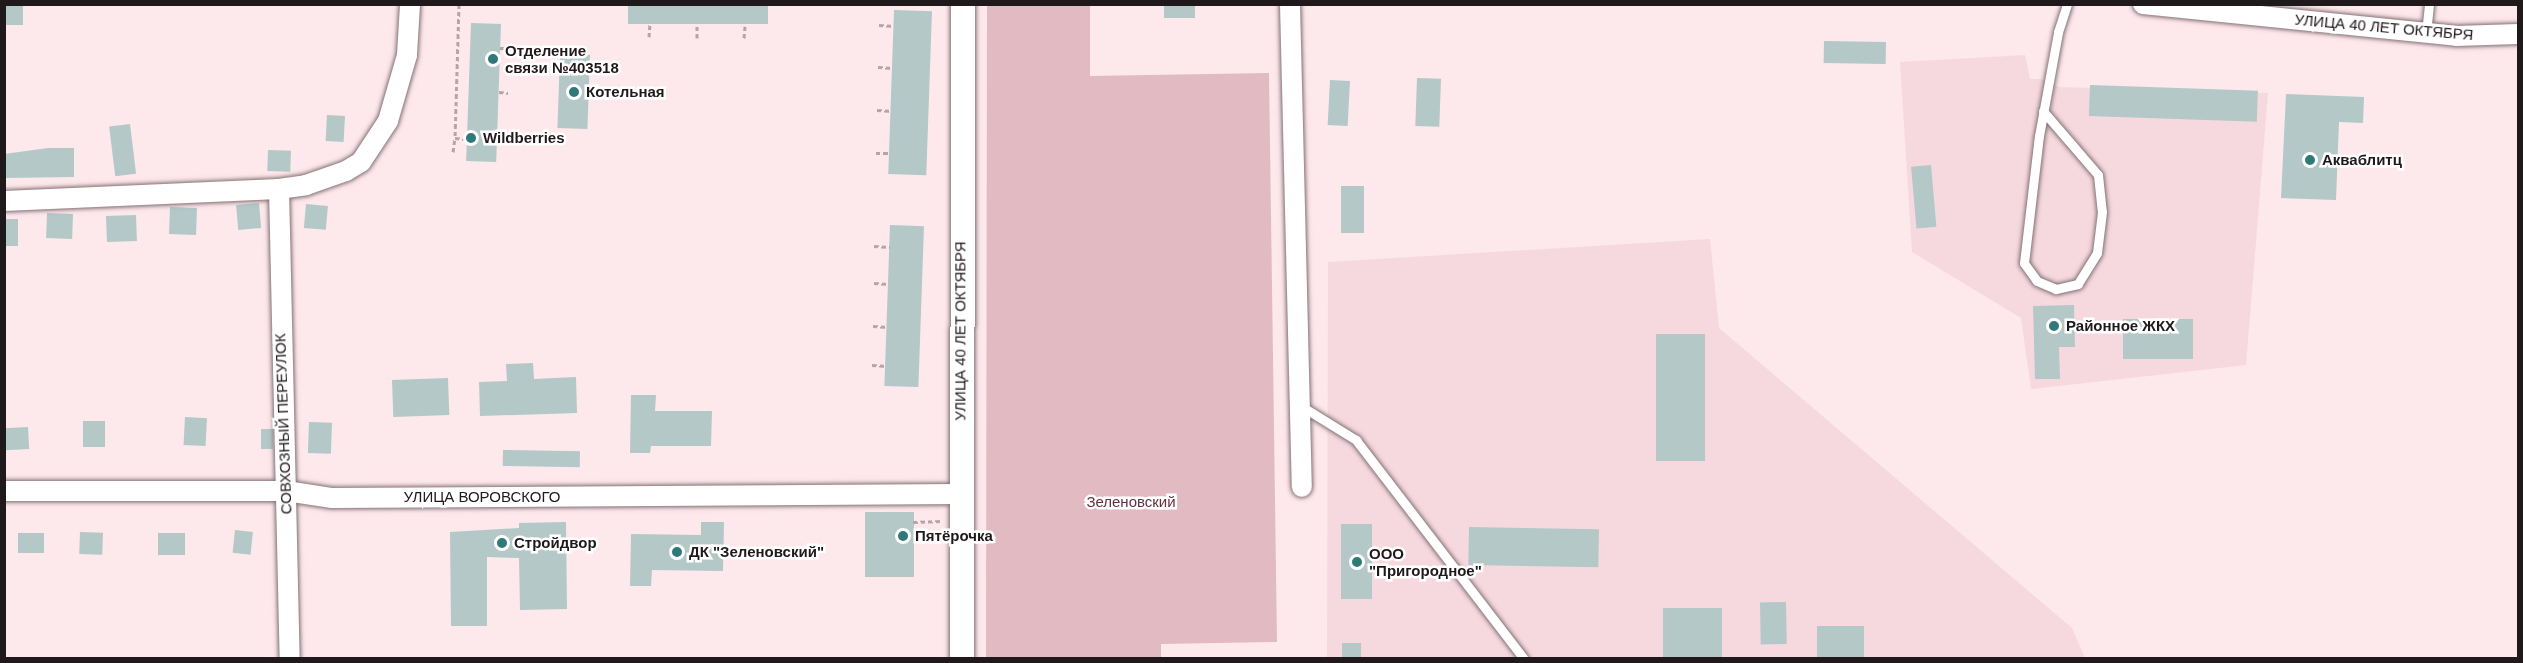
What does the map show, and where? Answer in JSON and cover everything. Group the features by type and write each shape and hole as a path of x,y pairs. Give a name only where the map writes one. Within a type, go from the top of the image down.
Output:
{"street":[{"path":"4,201 279,189 306,185 346,171 361,162 376,143 399,90 407,56 410,4"},
{"name":"УЛИЦА 40 ЛЕТ ОКТЯБРЯ","path":"962,658 960,494 963,4"},
{"path":"1290,4 1302,487"},
{"name":"УЛИЦА 40 ЛЕТ ОКТЯБРЯ","path":"2143,4 2197,7 2456,36 2518,34"},
{"name":"СОВХОЗНЫЙ ПЕРЕУЛОК","path":"279,189 290,658"},
{"name":"УЛИЦА ВОРОВСКОГО","path":"4,491 286,491 332,498 960,494"}],"lane":[{"path":"2043,111 2098,175 2102,212 2097,253 2078,284 2056,289 2037,281 2024,263 2043,111 2058,32 2067,4"},
{"path":"2426,33 2429,4"},
{"path":"1301,406 1356,440 1523,658"}],"path":[{"path":"453,152 459,4"},
{"path":"649,38 650,24"},
{"path":"697,25 697,38"},
{"path":"744,39 745,26"},
{"path":"879,26 894,26"},
{"path":"500,48 508,48"},
{"path":"878,67 893,68"},
{"path":"499,92 508,93"},
{"path":"877,110 892,111"},
{"path":"454,138 467,139"},
{"path":"497,140 507,140"},
{"path":"876,153 891,153"},
{"path":"874,246 890,247"},
{"path":"874,283 888,284"},
{"path":"873,326 888,327"},
{"path":"872,365 886,366"}],"shaded area":[{"name":"Районное ЖКХ","path":"2025,55 2030,79 2042,79 2059,87 2268,93 2246,365 2031,389 2021,318 1912,252 1900,62"},
{"path":"1710,239 1719,328 2072,628 2085,658 1327,658 1328,262"}],"green space":[{"name":"Зеленовский","path":"987,5 1090,5 1090,76 1269,73 1277,642 1161,644 1161,658 986,658"}],"building":[{"path":"5,4 23,4 23,25 5,25"},
{"path":"628,4 768,4 768,24 628,24"},
{"path":"1164,4 1195,4 1195,18 1164,18"},
{"path":"894,10 932,11 926,175 888,174"},
{"path":"471,23 501,24 496,162 466,161"},
{"path":"1824,41 1886,42 1886,64 1824,63"},
{"name":"Котельная","path":"560,54 590,55 587,129 557,128"},
{"path":"1417,78 1441,79 1439,127 1415,126"},
{"path":"1330,80 1350,81 1348,126 1328,125"},
{"path":"2090,85 2258,91 2257,122 2089,116"},
{"name":"Акваблитц","path":"2286,94 2364,97 2363,123 2339,122 2336,200 2281,198"},
{"path":"327,115 345,116 344,142 326,141"},
{"path":"130,124 136,174 115,176 109,127"},
{"path":"48,148 74,148 74,177 4,178 4,154"},
{"path":"268,150 291,151 290,172 267,171"},
{"path":"1931,165 1936,227 1916,229 1911,167"},
{"path":"1341,186 1364,186 1364,233 1341,233"},
{"path":"259,203 261,228 238,230 236,205"},
{"path":"306,204 328,206 326,230 304,228"},
{"path":"170,207 197,208 196,235 169,234"},
{"path":"47,213 73,214 72,239 46,238"},
{"path":"136,215 137,241 107,242 106,216"},
{"path":"4,219 18,219 18,246 4,246"},
{"path":"890,225 924,226 918,387 884,386"},
{"name":"Районное ЖКХ","path":"2074,305 2075,347 2059,347 2060,379 2035,379 2033,306"},
{"path":"2123,319 2193,319 2193,359 2123,359"},
{"path":"1656,334 1705,334 1705,461 1656,461"},
{"path":"533,363 534,379 576,377 577,413 480,416 479,382 507,381 506,364"},
{"path":"448,378 449,415 393,417 392,380"},
{"path":"631,395 656,395 655,411 712,411 711,446 651,446 650,453 630,453"},
{"path":"185,417 207,418 206,446 184,445"},
{"path":"83,421 105,421 105,447 83,447"},
{"path":"309,422 332,423 331,454 308,453"},
{"path":"28,427 29,449 5,450 4,428"},
{"path":"261,429 273,429 273,449 261,449"},
{"path":"503,450 580,451 580,467 503,466"},
{"path":"865,512 914,512 914,577 865,577"},
{"path":"566,522 567,609 520,610 519,558 487,557 487,626 451,626 450,532 519,528 519,523"},
{"name":"ДК \"Зеленовский\"","path":"701,522 724,522 723,571 652,570 651,586 630,586 631,534 701,535"},
{"name":"ООО \"Пригородное\"","path":"1341,524 1372,524 1372,599 1341,599"},
{"path":"1469,527 1599,529 1598,567 1468,565"},
{"path":"235,530 253,532 250,555 233,553"},
{"path":"80,532 103,533 102,555 79,554"},
{"path":"18,533 44,533 44,553 18,553"},
{"path":"158,533 185,533 185,555 158,555"},
{"path":"1760,602 1786,602 1787,644 1761,644"},
{"path":"1663,608 1722,608 1722,658 1663,658"},
{"path":"1817,626 1864,626 1864,658 1817,658"},
{"path":"1342,643 1361,643 1361,658 1342,658"}],"place":[{"name":"Отделение связи №403518","path":"493,59"},
{"name":"Котельная","path":"574,92"},
{"name":"Wildberries","path":"471,138"},
{"name":"Акваблитц","path":"2310,160"},
{"name":"Районное ЖКХ","path":"2054,326"},
{"name":"Пятёрочка","path":"903,536"},
{"name":"Стройдвор","path":"502,543"},
{"name":"ДК \"Зеленовский\"","path":"677,552"},
{"name":"ООО \"Пригородное\"","path":"1357,562"}]}
